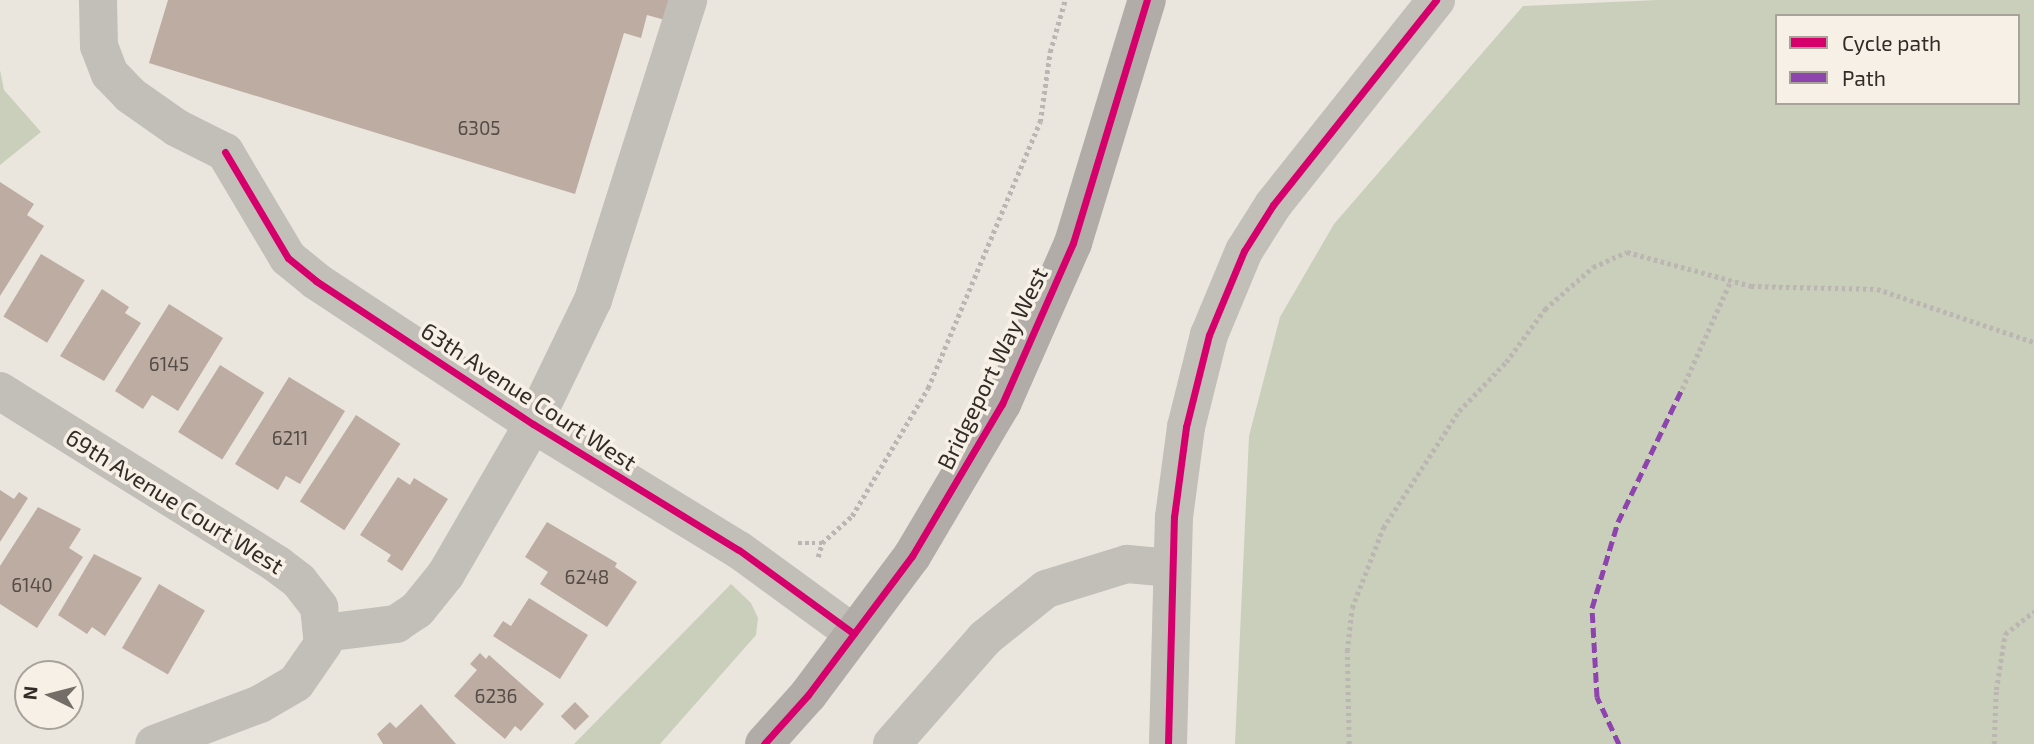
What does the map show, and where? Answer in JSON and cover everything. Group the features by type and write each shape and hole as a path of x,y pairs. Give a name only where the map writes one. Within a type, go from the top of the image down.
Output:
{"main road":[{"name":"Bridgeport Way West","path":"764,744 854,634 912,556 959,481 1040,324 1073,243 1147,0"}],"street":[{"name":"63th Avenue Court West","path":"98,0 99,46 110,74 156,114 225,152 288,258 316,281 533,424 739,550 854,634"},
{"path":"154,744 278,695 307,672 324,633 396,624 417,610 446,574 533,424 593,300 688,0"},
{"path":"1168,744 1172,568 1178,472 1193,388 1244,251 1288,184 1436,0"},
{"name":"69th Avenue Court West","path":"0,391 299,581 319,607 324,633"},
{"path":"892,744 985,638 1046,589 1127,564 1172,568"}],"path":[{"path":"818,557 821,543 852,516 928,388 1040,122 1050,52 1065,0"},
{"path":"1349,744 1347,651 1356,597 1383,528 1459,411 1506,362 1545,309 1592,267 1627,252 1751,286 1877,289 2034,342"},
{"path":"1682,389 1731,280"},
{"path":"1994,744 1996,690 2005,634 2034,611"}],"green space":[{"path":"1657,0 2034,0 2034,744 1235,744 1249,436 1280,317 1334,224 1523,6"},
{"path":"0,70 4,90 41,132 0,165"},
{"path":"731,584 751,603 758,618 756,635 660,744 574,744"}],"building":[{"path":"168,0 671,0 665,20 647,15 641,38 624,33 575,194 149,63"},
{"path":"0,182 34,204 27,215 44,226 0,296"},
{"path":"41,254 85,280 47,343 3,317"},
{"path":"102,289 129,307 125,313 141,323 104,381 60,356"},
{"path":"169,304 223,338 178,411 152,395 143,409 115,391"},
{"path":"220,365 264,393 222,460 178,432"},
{"path":"289,377 345,411 300,484 286,476 278,490 235,464"},
{"path":"356,415 400,444 344,530 300,501"},
{"path":"398,477 410,485 414,478 448,499 402,571 387,561 391,555 360,535"},
{"path":"0,490 14,499 19,492 28,498 0,542"},
{"path":"38,507 81,529 69,548 83,557 37,628 0,604 0,566"},
{"path":"547,522 617,563 615,567 637,582 607,627 540,584 548,572 525,557"},
{"path":"94,554 142,578 105,636 92,627 87,634 58,615"},
{"path":"159,584 205,610 168,675 122,648"},
{"path":"529,598 588,635 560,679 493,636 503,621 511,626"},
{"path":"480,653 486,659 489,655 544,704 521,731 515,726 505,739 454,696 477,670 470,664"},
{"path":"575,702 589,716 575,730 561,716"},
{"path":"421,704 456,744 383,744 377,734 390,722 396,728"}],"marked path":[{"path":"1619,744 1597,697 1592,608 1618,522 1682,389"}],"cycle path":[{"path":"764,744 808,695 912,556 1002,404 1073,243 1147,0"},
{"path":"1168,744 1174,517 1186,427 1209,335 1244,251 1273,205 1436,0"},
{"path":"225,152 288,258 316,281 533,424 739,550 854,634"}]}
